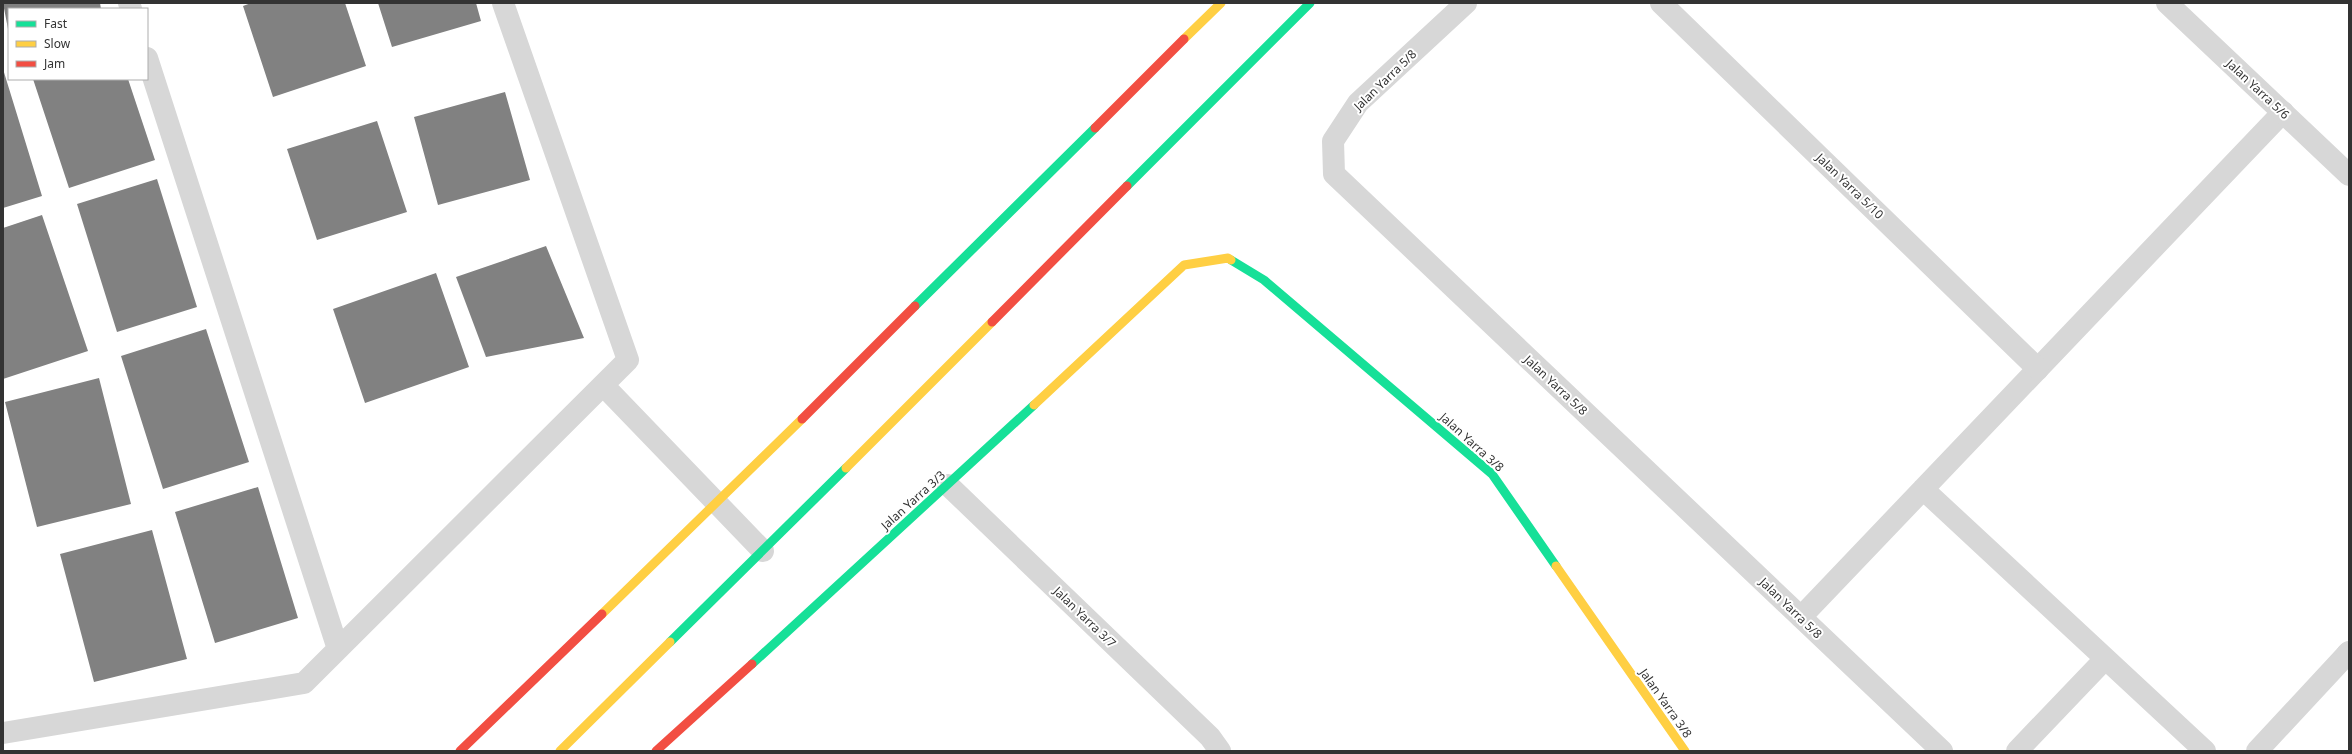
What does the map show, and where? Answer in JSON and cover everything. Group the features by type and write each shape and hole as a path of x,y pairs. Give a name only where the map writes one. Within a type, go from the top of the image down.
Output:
{"street":[{"path":"3,733 304,682 628,360 504,3"},
{"path":"460,751 717,503 1220,3"},
{"path":"560,751 763,551 1310,3"},
{"name":"Jalan Yarra 5/8","path":"1466,3 1358,103 1333,141 1334,174 1942,751"},
{"name":"Jalan Yarra 5/10","path":"1661,3 2038,369"},
{"name":"Jalan Yarra 5/6","path":"2166,3 2349,175"},
{"path":"148,61 338,649"},
{"path":"1801,617 2282,112"},
{"name":"Jalan Yarra 3/8","path":"1184,265 1228,258 1264,280 1492,474 1685,751"},
{"name":"Jalan Yarra 3/3","path":"665,748 1184,265"},
{"path":"603,385 763,551"},
{"name":"Jalan Yarra 3/7","path":"948,484 1210,737 1220,751"},
{"path":"1923,489 2205,751"},
{"path":"2257,751 2348,654"},
{"path":"2017,751 2105,659"}],"building":[{"path":"3,3 100,3 101,8 8,8 8,29"},
{"path":"251,3 345,3 366,66 273,97 243,6"},
{"path":"378,3 476,3 481,21 392,47"},
{"path":"3,69 42,196 3,208"},
{"path":"33,80 128,80 155,160 69,188"},
{"path":"505,92 530,180 438,205 414,117"},
{"path":"377,121 407,212 317,240 287,149"},
{"path":"157,179 197,307 117,332 77,204"},
{"path":"42,215 88,351 3,379 3,228"},
{"path":"546,246 584,338 486,357 456,277"},
{"path":"436,273 469,367 365,403 333,309"},
{"path":"206,329 249,462 163,489 121,356"},
{"path":"99,378 131,504 37,527 5,402"},
{"path":"258,487 298,618 215,643 175,512"},
{"path":"152,530 187,659 94,682 60,554"}],"traffic: fast":[{"path":"1127,186 1310,3"},
{"path":"915,306 1095,128"},
{"path":"1231,260 1264,280 1492,474 1556,566"},
{"path":"752,664 1034,405"},
{"path":"670,642 846,468"}],"traffic: slow":[{"path":"1184,39 1221,3"},
{"path":"1034,405 1184,265 1228,258 1231,260"},
{"path":"846,468 992,322"},
{"path":"602,614 802,419"},
{"path":"1556,566 1685,751"},
{"path":"560,751 670,642"}],"traffic: jam":[{"path":"1095,128 1184,39"},
{"path":"992,322 1127,186"},
{"path":"802,419 915,306"},
{"path":"460,751 602,614"},
{"path":"656,751 752,664"}]}
